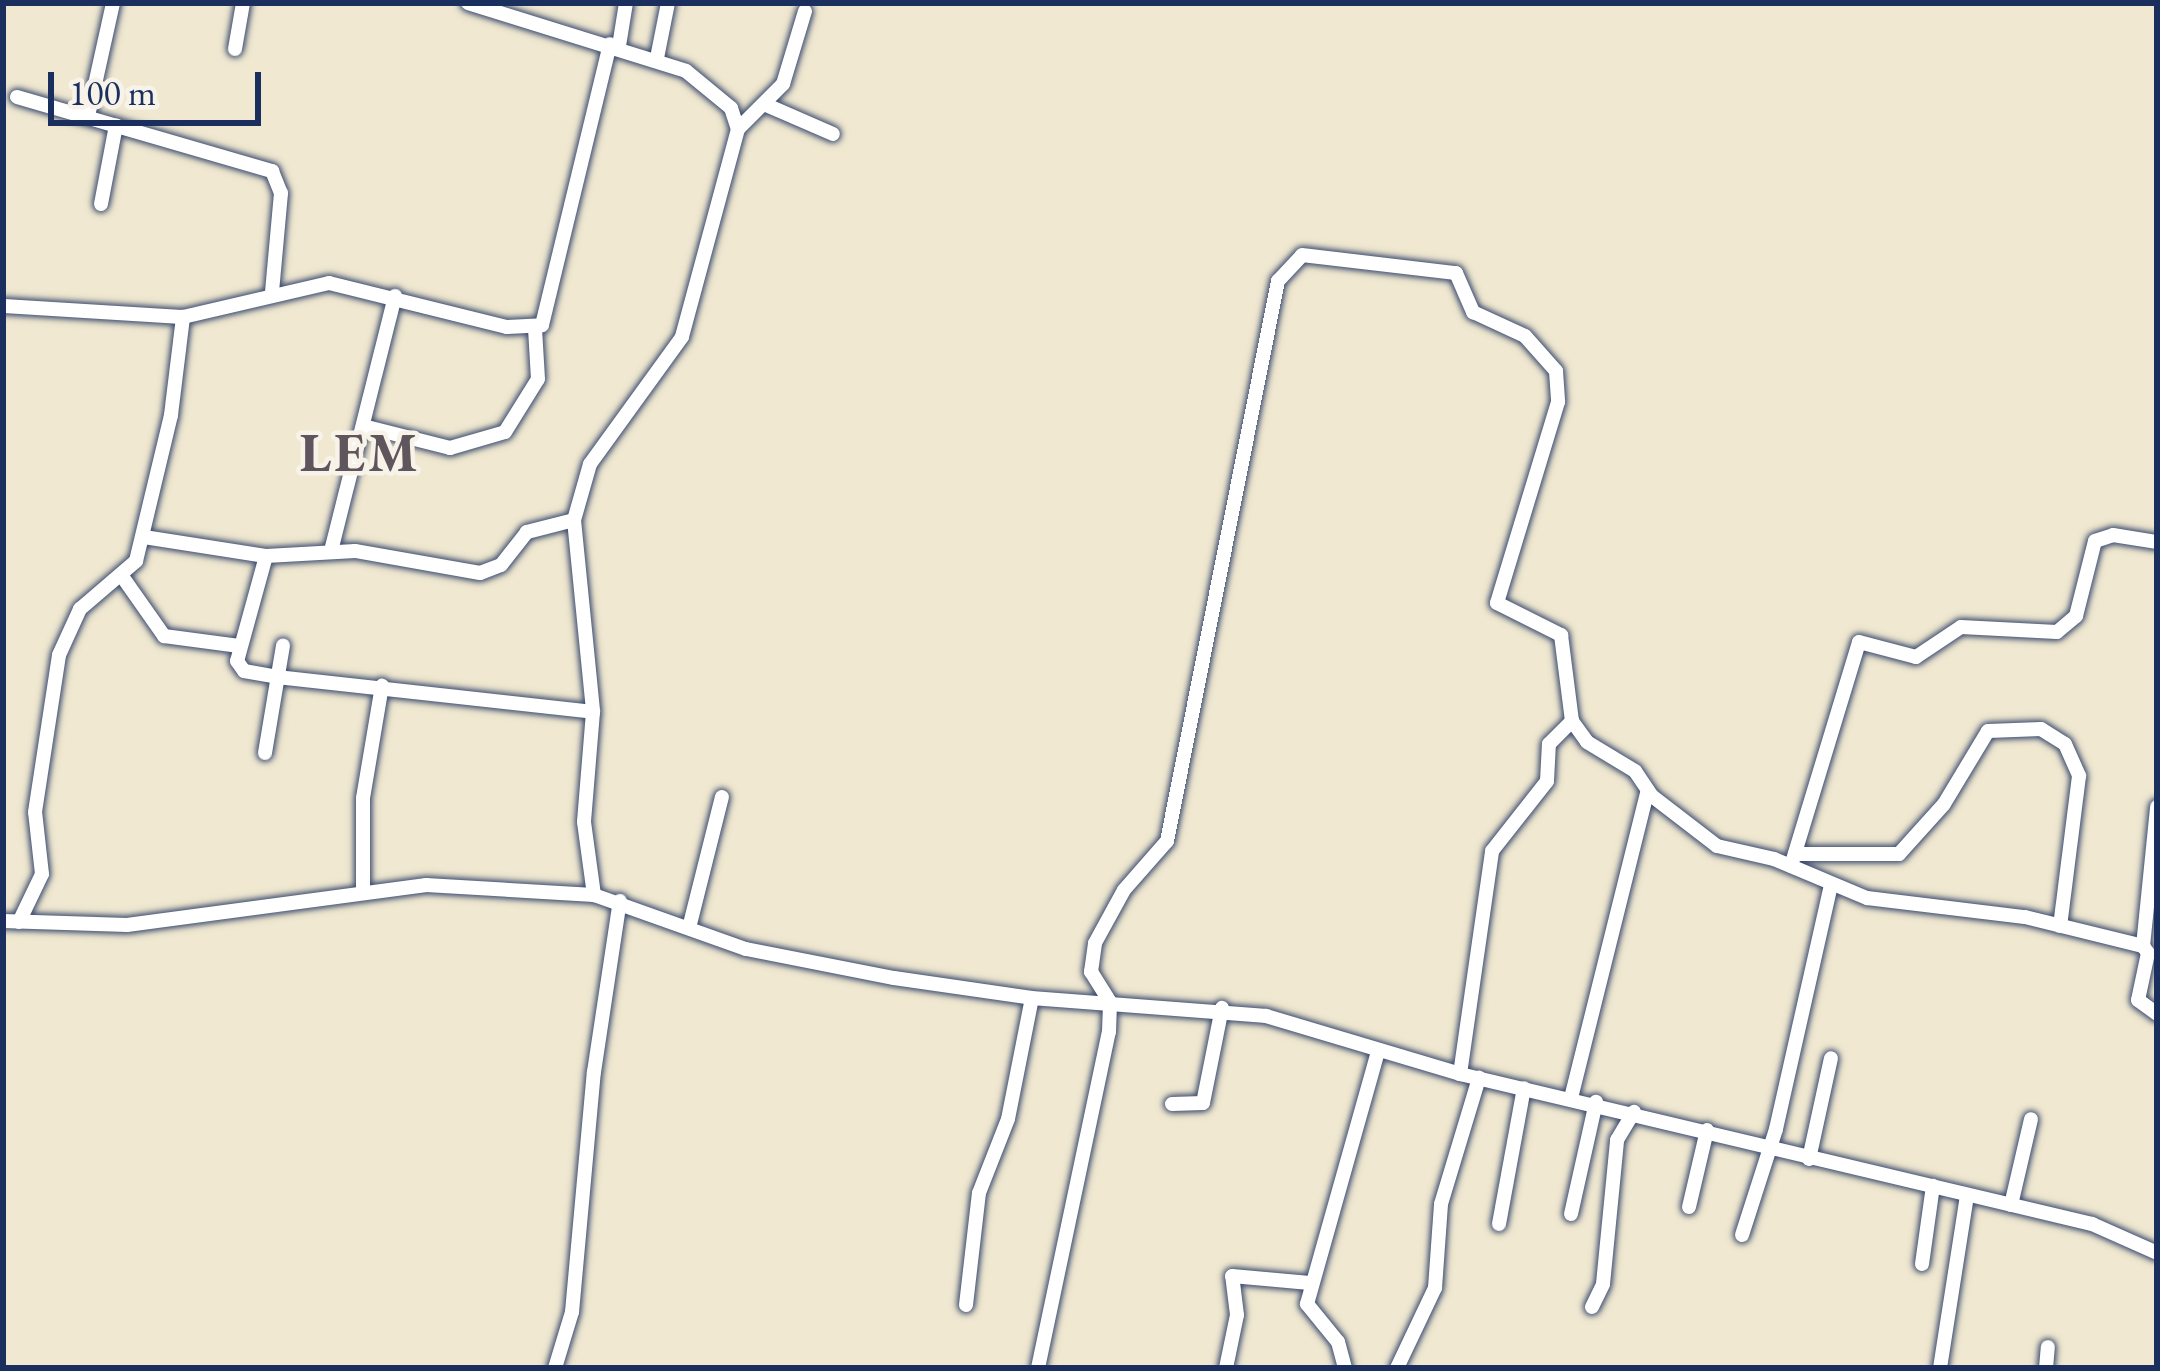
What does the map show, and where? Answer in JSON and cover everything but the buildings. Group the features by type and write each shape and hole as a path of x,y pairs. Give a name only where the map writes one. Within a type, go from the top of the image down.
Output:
{"street":[{"path":"88,116 112,3"},
{"path":"235,49 243,3"},
{"path":"468,3 657,58 712,90 738,129"},
{"path":"362,426 450,448 506,432 538,379 535,329 548,316 626,3"},
{"path":"657,58 668,3"},
{"path":"594,895 584,822 593,712 574,520 590,464 682,337 738,129 790,68 805,11"},
{"path":"17,98 272,171 281,193 272,292"},
{"path":"764,104 833,134"},
{"path":"101,204 116,124"},
{"path":"1110,1002 1094,985 1095,943 1124,890 1167,841 1229,503 1278,281 1290,261 1331,253 1456,273 1473,312 1525,335 1548,358 1558,402 1497,595 1508,613 1561,635 1572,721 1705,840 1793,860 1899,854 1944,804 1988,731 2042,729 2065,744 2079,776 2060,926"},
{"path":"3,306 183,317 272,292 329,283 535,329"},
{"path":"332,550 394,296"},
{"path":"11,921 41,874 35,812 58,655 80,609 124,579 144,537 183,317"},
{"path":"144,537 266,556 332,550 480,573 501,565 527,532 574,520"},
{"path":"1793,860 1859,642 1916,657 1961,627 2057,632 2076,616 2095,541 2114,535 2157,542"},
{"path":"266,556 239,646 240,669 593,712"},
{"path":"124,579 164,635 239,646"},
{"path":"265,753 283,645"},
{"path":"363,893 363,797 382,686"},
{"path":"1460,1074 1492,850 1547,781 1549,744 1572,721"},
{"path":"1571,1098 1648,790"},
{"path":"689,924 722,796"},
{"path":"2157,807 2149,951 2138,1000 2157,1014"},
{"path":"1793,860 1831,884 1910,908 2060,926 2149,951"},
{"path":"1742,1235 1769,1147 1831,884"},
{"path":"11,921 127,925 426,885 594,895 768,954 1032,998 1222,1008 1460,1074 1596,1102 1809,1159 2119,1232 2157,1253"},
{"path":"555,1368 572,1312 593,1072 620,901"},
{"path":"965,1305 979,1193 1008,1119 1032,998"},
{"path":"1038,1368 1110,1002"},
{"path":"1172,1104 1203,1103 1222,1008"},
{"path":"1345,1368 1337,1342 1310,1317 1310,1283 1378,1052"},
{"path":"1809,1159 1831,1058"},
{"path":"1397,1368 1435,1288 1441,1204 1479,1078"},
{"path":"1499,1224 1524,1088"},
{"path":"1571,1214 1596,1102"},
{"path":"1592,1306 1603,1285 1617,1140 1634,1112"},
{"path":"2011,1205 2031,1119"},
{"path":"1688,1207 1707,1130"},
{"path":"1922,1264 1934,1186"},
{"path":"1940,1368 1967,1196"},
{"path":"1226,1368 1237,1315 1232,1276 1310,1283"},
{"path":"2046,1368 2048,1347"}],"district":[{"name":"LEM","path":"360,452"}]}
